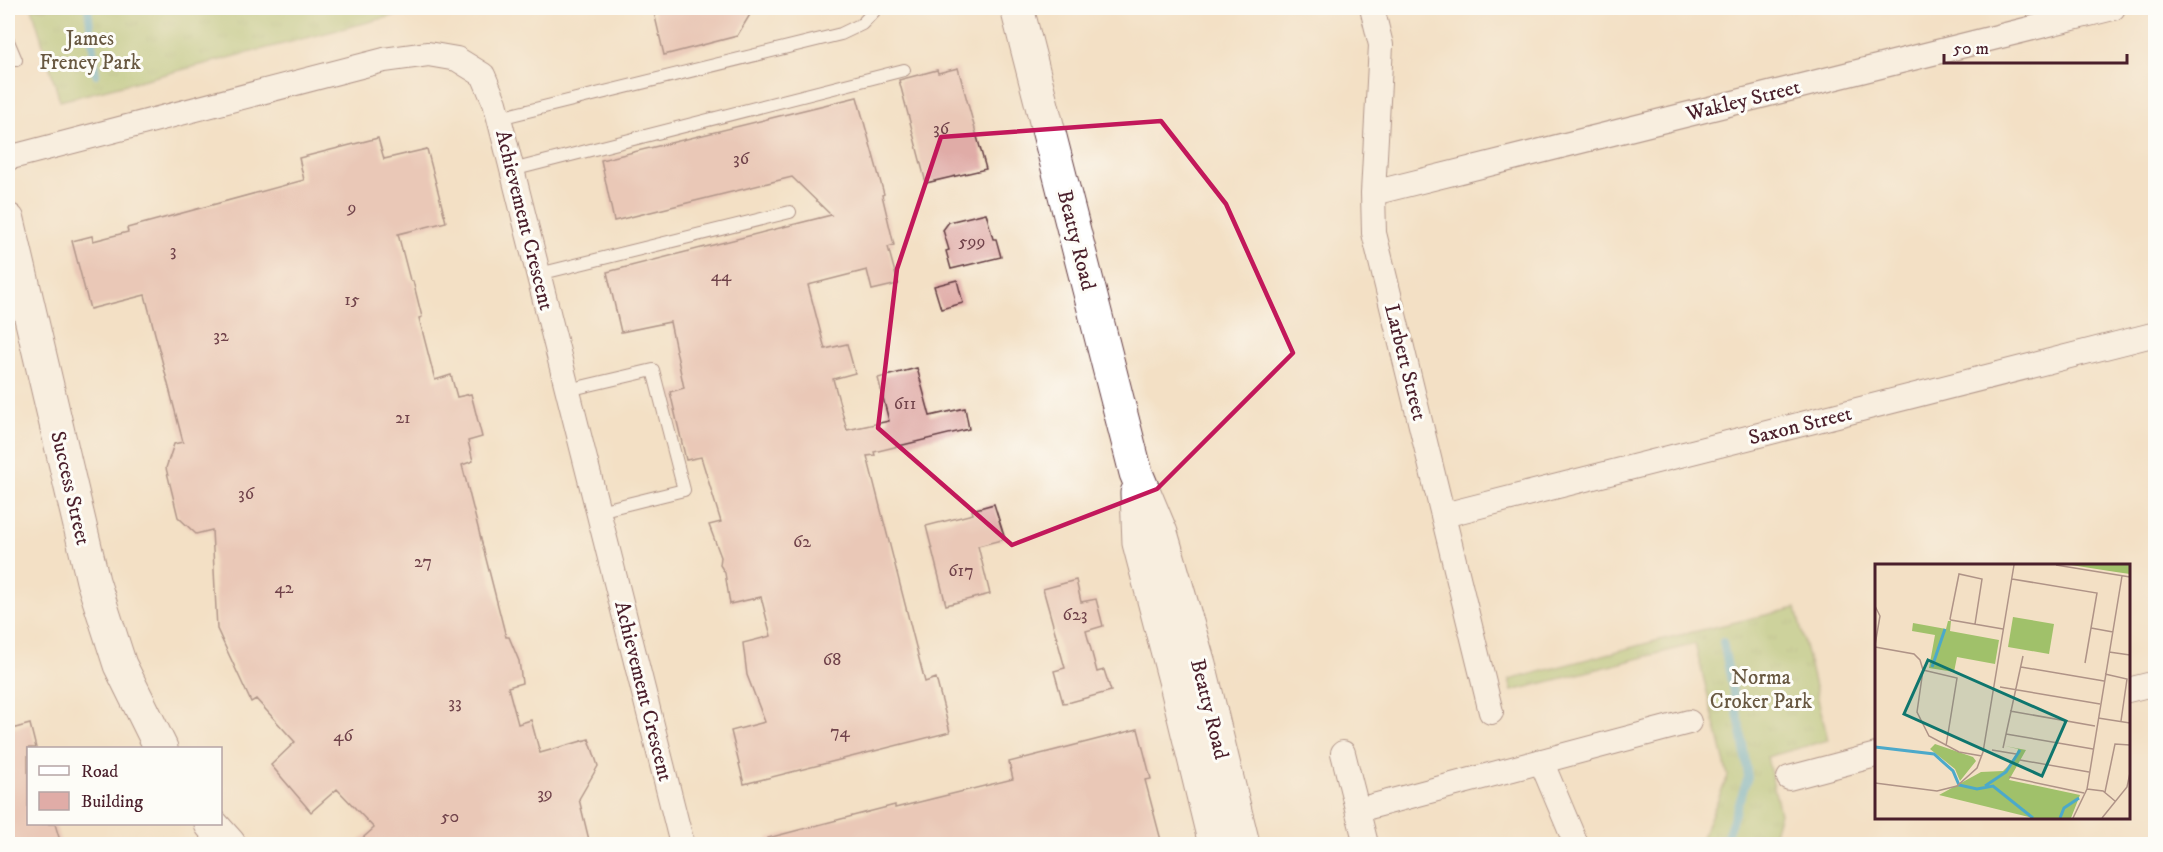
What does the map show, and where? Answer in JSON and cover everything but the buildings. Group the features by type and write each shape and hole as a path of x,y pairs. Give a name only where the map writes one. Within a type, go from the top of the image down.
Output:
{"main road":[{"name":"Beatty Road","path":"1017,8 1136,473 1164,544 1211,710 1243,844"},
{"name":"Success Street","path":"8,220 93,581 120,665 161,747"},
{"name":"Beatty Road","path":"1136,473 1139,543 1215,844"},
{"path":"212,825 229,844"}],"street":[{"name":"Larbert Street","path":"1372,8 1381,45 1373,193 1374,233 1491,712"},
{"name":"Wakley Street","path":"1373,193 2114,8"},
{"name":"Achievement Crescent","path":"8,158 384,60 428,54 457,58 483,75 499,118 682,844"},
{"name":"Saxon Street","path":"1444,515 2156,334"},
{"path":"2130,689 2156,682"},
{"path":"1358,810 1689,722"},
{"path":"1343,753 1366,844"},
{"path":"1789,778 1875,755"},
{"path":"1541,761 1576,844"}],"lane":[{"path":"499,118 841,34 862,24 877,8"},
{"path":"8,41 16,60"},
{"path":"512,170 904,70"},
{"path":"539,274 790,212"},
{"path":"568,390 653,370 684,490 599,511"}],"highlighted area":[{"path":"1161,121 1226,204 1293,353 1157,489 1012,545 878,428 897,269 941,137"}],"green space":[{"name":"James Freney Park","path":"32,8 411,8 412,11 60,101"},
{"name":"Norma Croker Park","path":"1796,608 1828,740 1767,757 1780,813 1771,844 1699,844 1728,776 1695,644 1512,691 1509,680 1663,639"}],"waterway":[{"path":"88,8 96,74"},
{"path":"1723,642 1748,777 1724,844"}]}
